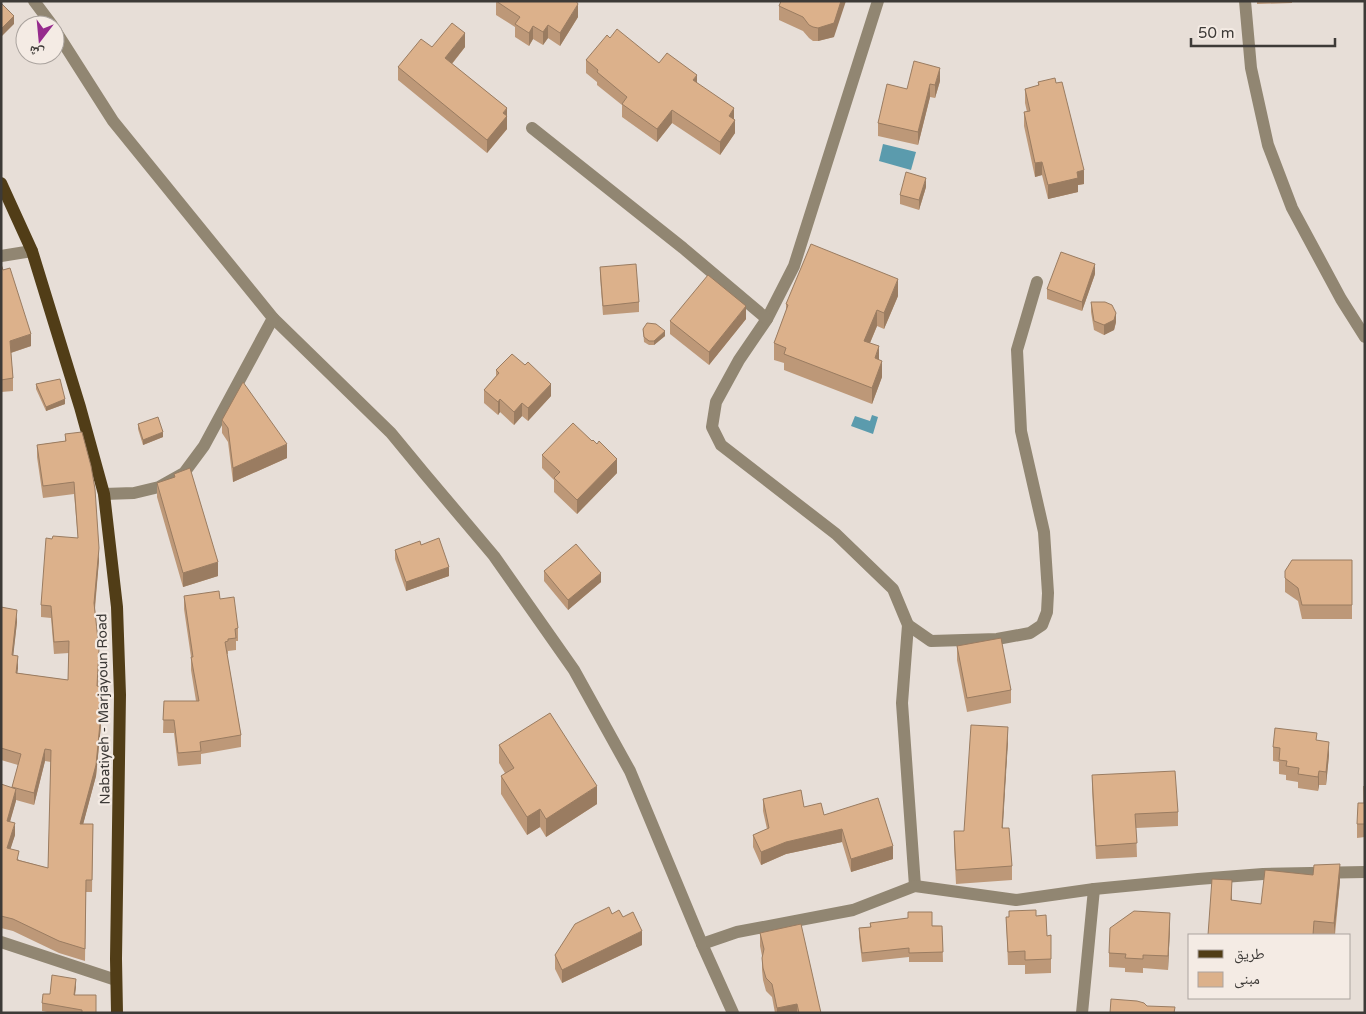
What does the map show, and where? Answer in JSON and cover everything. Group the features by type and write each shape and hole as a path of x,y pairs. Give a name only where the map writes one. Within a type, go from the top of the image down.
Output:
{"main road":[{"name":"Nabatiyeh - Marjayoun Road","path":"1,183 32,251 80,406 104,494 116,607 120,695 117,1013"}],"street":[{"path":"34,1 44,15"},
{"path":"878,1 794,266 767,319 739,360 716,402 712,427 721,445 836,534 893,589 908,625 902,704 915,886"},
{"path":"1243,2 1251,68 1268,144 1292,208 1341,299 1365,337"},
{"path":"65,46 113,121 273,318 390,433 494,556 574,670 630,771 702,944 733,1013"},
{"path":"532,128 683,248 767,319"},
{"path":"1,256 32,251"},
{"path":"908,625 931,642 997,639 1030,633 1042,625 1047,612 1048,593 1044,532 1021,431 1017,350 1036,282"},
{"path":"104,494 134,493 159,487 184,473 204,446 273,318"},
{"path":"702,944 737,932 853,910 915,886 1016,900 1094,889 1263,874 1365,872"},
{"path":"1082,1013 1094,889"},
{"path":"1,942 116,980"}],"water":[{"path":"883,144 916,152 911,170 879,161"},
{"path":"872,415 878,417 873,434 851,426 855,416 870,421"}],"building":[{"path":"496,1 576,1 578,4 560,33 548,25 543,32 533,26 529,33 515,24 520,17"},
{"path":"781,1 841,1 834,23 818,28 809,25 803,17 779,6"},
{"path":"1,5 14,16 1,29"},
{"path":"452,23 465,33 445,58 507,108 503,113 507,116 487,140 398,67 421,39 432,47"},
{"path":"617,29 659,63 667,53 697,75 693,80 734,108 729,116 735,120 720,142 672,110 657,129 622,104 627,97 597,72 598,70 586,60 607,35 610,38"},
{"path":"914,61 940,68 935,85 930,84 918,132 878,123 887,84 907,89"},
{"path":"1055,78 1056,83 1062,82 1084,170 1077,172 1078,178 1048,185 1042,162 1035,163 1024,112 1030,111 1025,89 1039,85 1038,82"},
{"path":"906,172 926,178 919,200 900,195"},
{"path":"811,244 898,279 884,313 877,310 864,341 879,346 875,358 882,361 872,388 784,354 786,348 774,343 788,305 786,304"},
{"path":"1061,252 1095,264 1082,302 1047,289"},
{"path":"1,264 3,270 10,268 31,334 10,341 13,378 1,380"},
{"path":"636,264 639,302 603,306 600,267"},
{"path":"708,275 746,306 709,352 670,321"},
{"path":"1091,302 1105,302 1112,305 1116,313 1114,320 1104,325 1094,321"},
{"path":"647,323 656,324 665,331 654,341 649,341 644,337 643,329"},
{"path":"512,354 525,365 528,362 551,384 528,408 522,403 514,412 500,399 498,402 484,390 499,373 496,370"},
{"path":"60,379 65,399 46,407 36,384"},
{"path":"243,382 287,444 233,468 228,428 222,420"},
{"path":"158,417 163,432 143,440 138,424"},
{"path":"573,423 592,441 597,444 599,441 617,459 577,500 554,478 560,472 542,455"},
{"path":"82,432 95,489 99,548 94,603 99,649 97,686 103,687 98,712 101,713 96,765 80,824 93,824 92,880 86,880 85,949 59,941 13,919 1,916 1,784 16,789 7,821 15,823 7,848 19,851 17,860 48,868 51,750 45,749 34,793 12,787 21,754 1,748 1,607 17,610 12,655 18,656 16,673 68,680 69,641 54,642 51,606 41,605 46,538 52,539 53,536 78,538 74,482 43,486 37,445 66,441 65,434"},
{"path":"190,468 218,562 183,573 157,483 175,477 174,474"},
{"path":"439,538 449,567 406,582 395,550 420,541 421,545"},
{"path":"576,544 601,573 568,600 544,571"},
{"path":"1292,560 1352,560 1352,605 1302,605 1298,588 1285,578 1285,571"},
{"path":"219,591 220,599 234,597 238,628 235,629 236,638 228,639 225,642 241,735 200,742 201,751 178,753 174,720 163,720 164,701 199,701 191,657 193,657 184,596"},
{"path":"1001,638 1011,690 967,698 957,646"},
{"path":"550,713 597,786 546,819 540,809 527,817 501,776 514,768 499,745"},
{"path":"971,725 1008,727 1002,828 1009,828 1012,866 956,870 954,831 964,831"},
{"path":"1275,728 1317,733 1316,740 1329,742 1326,772 1319,771 1318,777 1298,774 1299,768 1286,766 1287,761 1279,760 1280,748 1273,747"},
{"path":"1175,771 1178,812 1135,814 1137,843 1096,846 1092,775"},
{"path":"1364,786 1365,824 1357,824 1358,803 1364,803"},
{"path":"801,790 804,807 821,803 824,815 878,798 893,846 851,859 842,829 786,842 761,852 753,835 769,828 763,799"},
{"path":"1340,864 1334,923 1314,921 1313,934 1208,934 1212,879 1232,880 1231,900 1261,904 1265,870 1313,875 1314,865"},
{"path":"609,907 612,914 619,910 623,917 633,912 642,931 562,970 555,955 575,924"},
{"path":"1036,910 1036,916 1046,915 1047,936 1051,935 1051,959 1025,960 1025,951 1008,952 1006,917 1009,917 1009,911"},
{"path":"1134,911 1170,913 1168,956 1143,955 1143,959 1125,958 1126,954 1109,953 1110,928"},
{"path":"908,912 932,912 932,926 942,926 943,952 909,953 909,948 862,953 859,928 871,927 870,923 908,918"},
{"path":"801,924 821,1013 799,1013 797,1004 777,1008 772,984 766,978 763,968 762,958 764,949 760,933"},
{"path":"52,975 76,979 74,995 96,995 96,1013 82,1013 82,1010 42,1003 43,994 50,994"},
{"path":"1111,999 1137,1001 1147,1006 1175,1007 1174,1013 1110,1013"}]}
